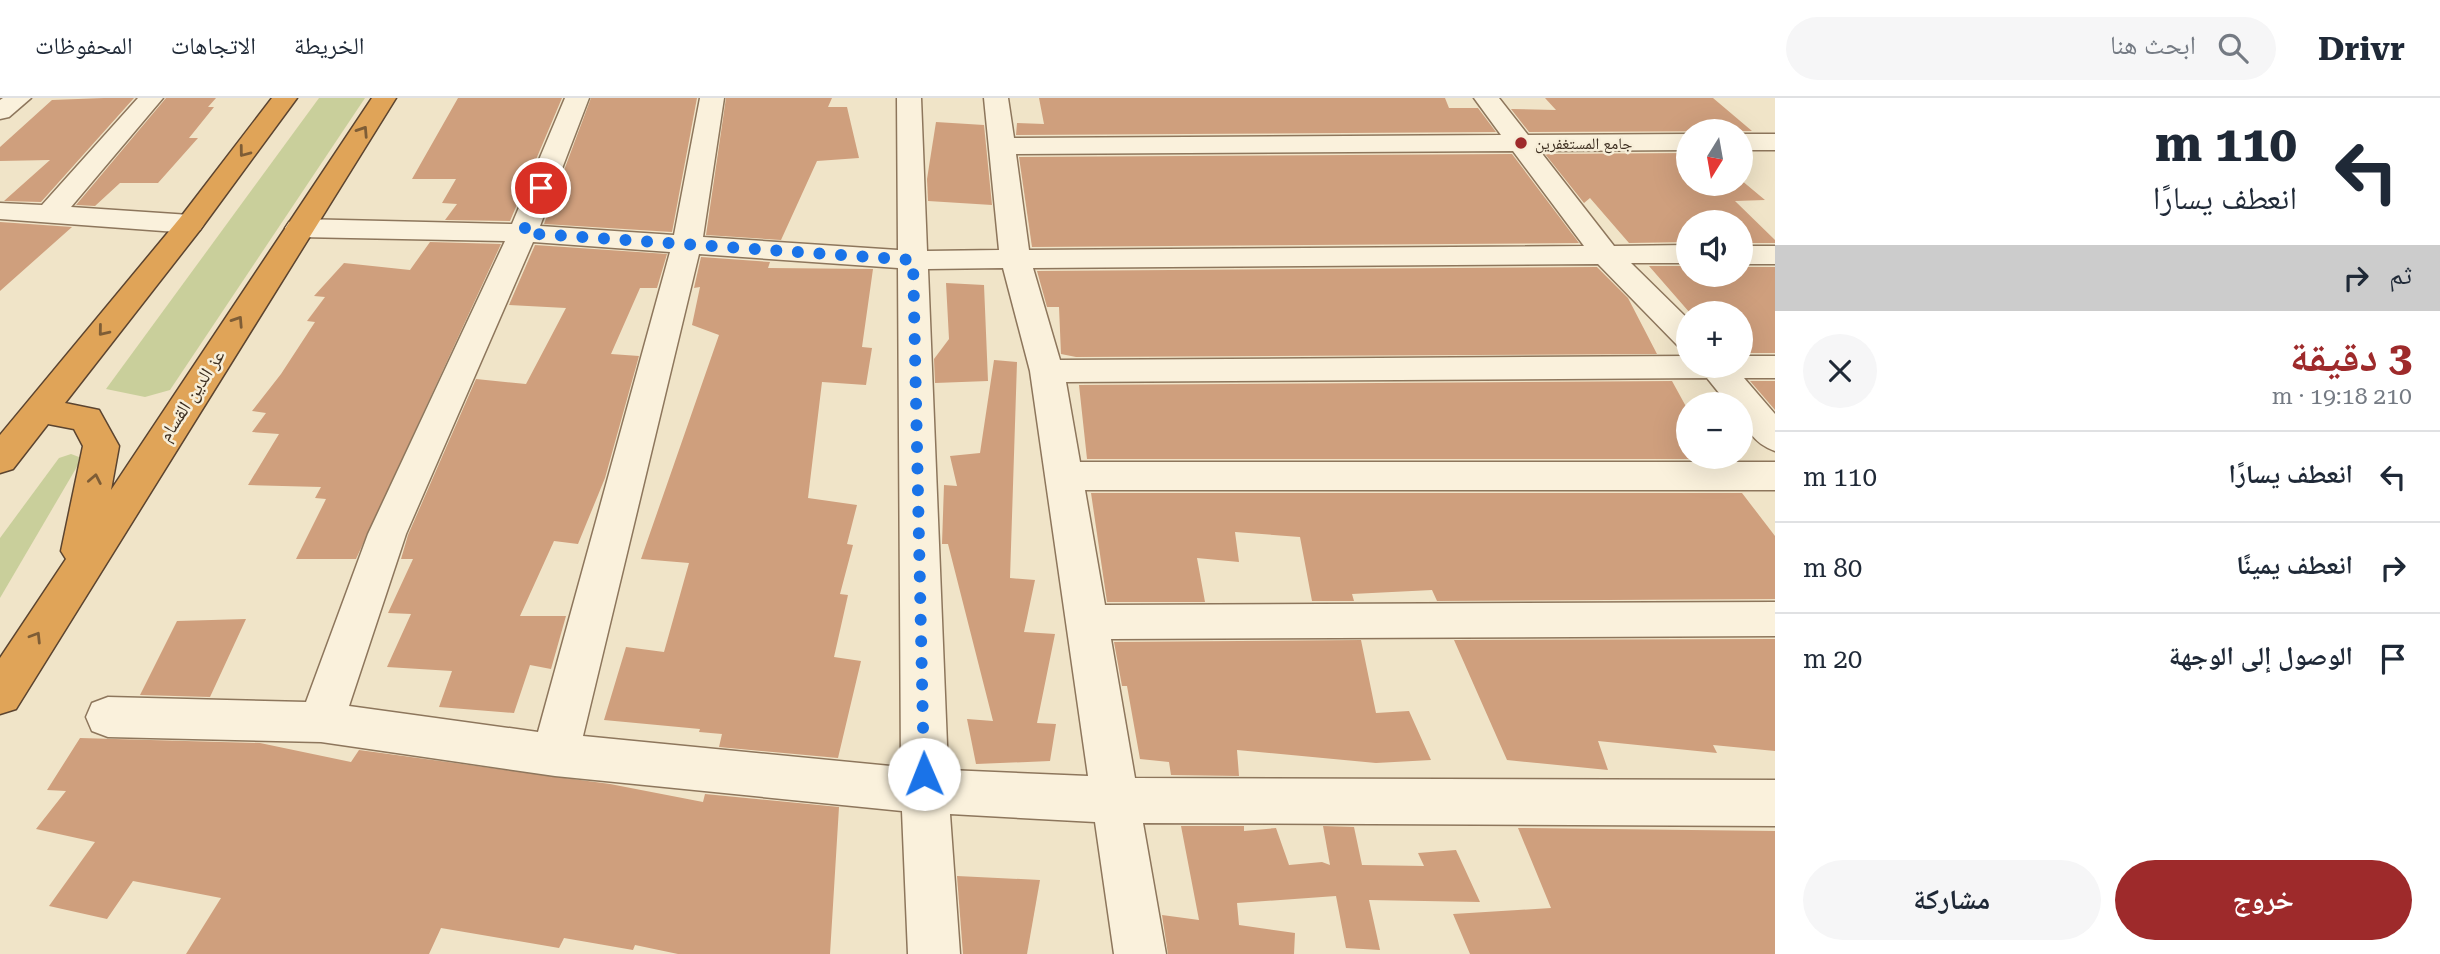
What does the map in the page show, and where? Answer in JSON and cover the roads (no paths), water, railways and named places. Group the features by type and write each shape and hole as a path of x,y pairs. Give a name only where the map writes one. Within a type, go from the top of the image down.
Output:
{"highway":[{"path":"0,460 37,410 190,224 285,98"},
{"name":"عز الدين القسام","path":"0,695 384,98"},
{"path":"37,410 87,419 101,446 78,570"}],"street":[{"path":"50,214 152,98"},
{"path":"321,722 387,534 523,233 577,98"},
{"path":"555,755 687,243 712,98"},
{"path":"909,98 925,791 934,954"},
{"path":"996,98 1004,146 1015,258 1048,371 1140,954"},
{"path":"1486,98 1605,254 1676,326"},
{"path":"1004,146 1676,142"},
{"path":"1754,142 1775,142"},
{"path":"0,211 190,224"},
{"path":"299,228 523,233 913,260 1676,254"},
{"path":"1753,255 1775,255"},
{"path":"1048,371 1676,366"},
{"path":"1753,366 1775,366"},
{"path":"1726,378 1775,438"},
{"path":"1064,476 1775,475"},
{"path":"1087,622 1775,619"},
{"path":"108,717 321,722 555,755 925,791 1115,800 1775,803"}],"place":[{"name":"جامع المستغفرين","path":"1521,143"}]}
